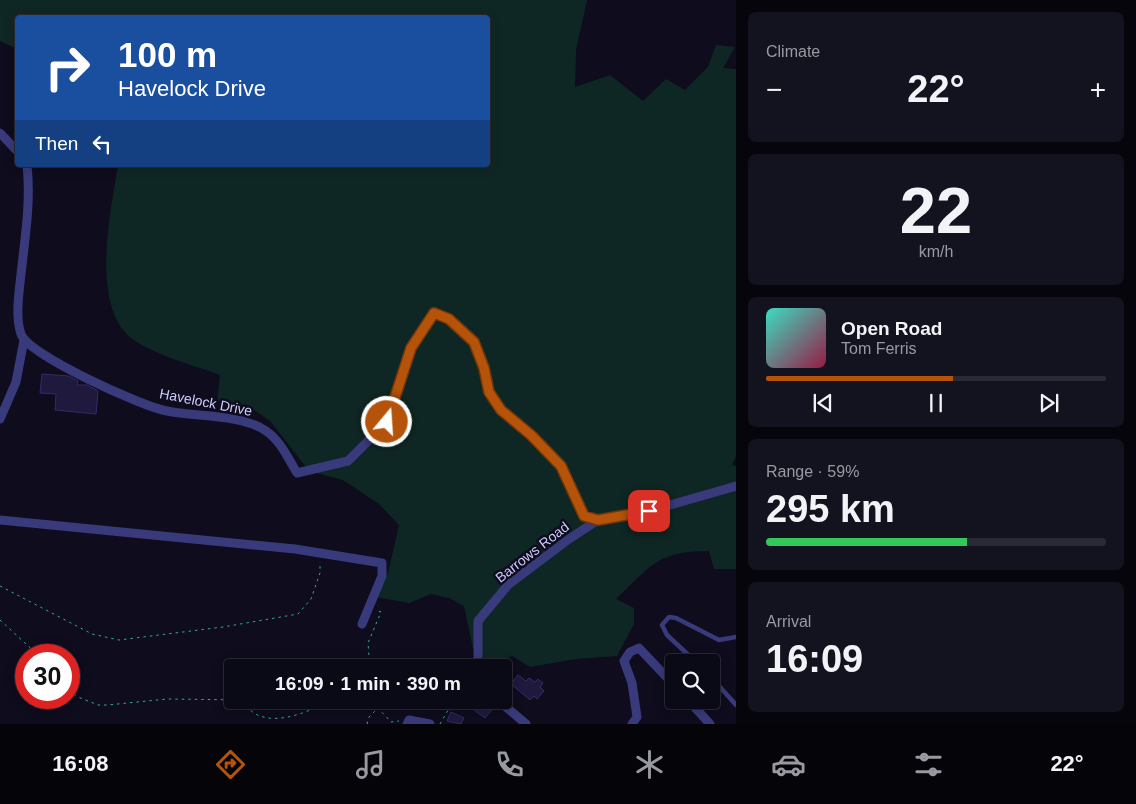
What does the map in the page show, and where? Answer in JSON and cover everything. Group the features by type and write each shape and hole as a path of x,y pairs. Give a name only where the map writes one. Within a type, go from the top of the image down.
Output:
{"street":[{"path":"0,133 15,149"},
{"path":"0,419 7,407 16,382 24,340 20,332 18,303 29,188 27,167"},
{"name":"Havelock Drive","path":"24,340 58,363 134,400 164,411 247,422 266,431 275,439 298,473 348,461 387,422 411,348 434,313 449,319 474,342 484,368 489,392 501,410 531,435 561,466 584,516 598,520"},
{"path":"598,520 649,511 736,486"},
{"path":"0,520 295,549 382,563 382,576 362,624"},
{"name":"Barrows Road","path":"478,659 478,621 508,586 569,539 598,520"},
{"path":"632,724 637,717 632,683 624,661 630,652 639,648 665,675"},
{"path":"508,709 526,724"},
{"path":"696,709 710,724"},
{"path":"408,722 430,724"}],"lane":[{"path":"688,654 668,635 662,625 668,617 676,618 719,640 736,637"},
{"path":"720,687 736,705"}],"path":[{"path":"0,586 92,634 119,640 223,627 298,614 311,599 320,573 320,553"},
{"path":"369,606 381,612 368,643 369,659"},
{"path":"0,620 26,644"},
{"path":"80,698 98,705 167,699 224,700"},
{"path":"250,709 258,716 274,718 311,709"},
{"path":"367,724 369,717 377,709"},
{"path":"379,709 391,722 408,722"},
{"path":"440,724 449,709"}],"green space":[{"path":"0,0 587,0 576,50 575,87 610,75 643,101 666,79 685,90 708,67 716,45 735,47 723,68 736,69 736,456 732,465 736,466 736,569 714,569 709,551 666,557 647,569 616,599 634,608 634,624 617,656 576,659 530,667 512,656 505,659 485,659 473,648 464,606 449,598 431,594 409,603 376,597 388,573 399,525 379,504 343,480 309,471 270,421 256,411 217,403 220,375 151,350 131,338 118,323 111,303 107,281 106,256 111,206 118,167 490,167 490,15 15,15 15,48 0,41"}],"building":[{"path":"42,374 69,376 78,381 77,385 87,385 98,391 96,414 55,410 56,394 40,393"},
{"path":"518,675 526,681 529,678 535,682 538,679 543,683 540,687 544,691 537,699 534,696 530,700 512,685"},
{"path":"475,709 492,709 485,718"},
{"path":"451,712 464,718 461,724 447,721"}],"route":[{"path":"387,422 411,348 434,313 449,319 474,342 484,368 489,392 501,410 531,435 561,466 584,516 598,520 649,511"}]}
